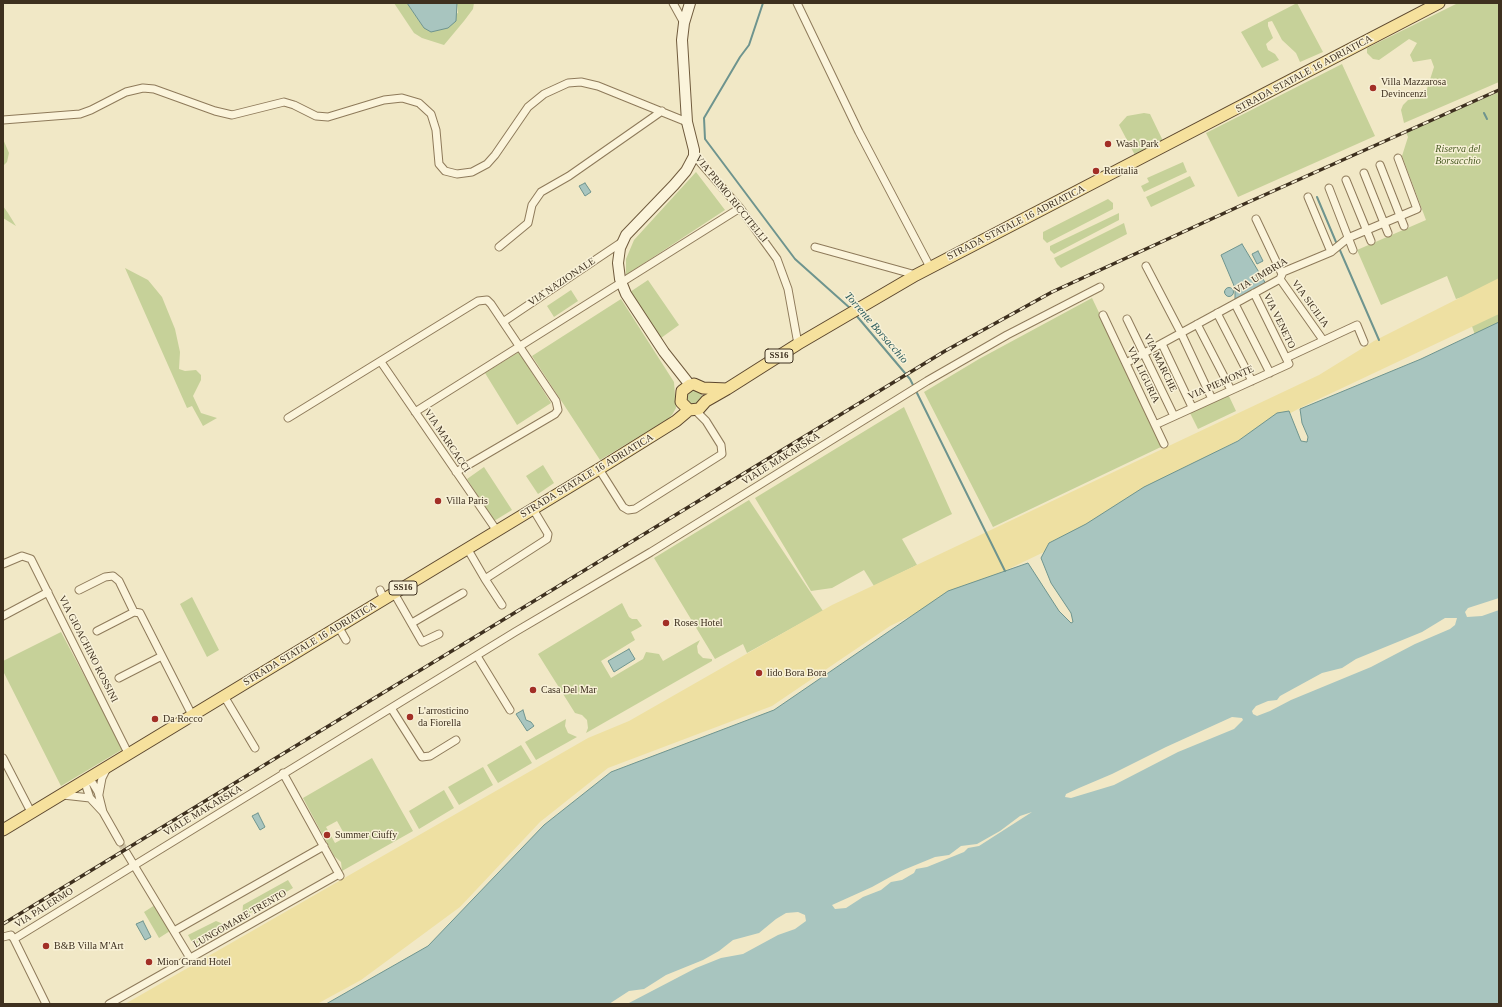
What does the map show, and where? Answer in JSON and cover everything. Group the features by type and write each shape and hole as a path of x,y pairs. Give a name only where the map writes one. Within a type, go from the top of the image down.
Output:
{"main road":[{"name":"STRADA STATALE 16 ADRIATICA","path":"87,779 129,755 338,626 382,595 394,593 466,548 599,469 676,421 695,407 870,301 930,267 1439,3"},
{"path":"703,388 706,394 695,407 680,398 686,388 694,384 703,388 727,389"},
{"name":"SS16","path":"3,830 87,779"}],"street":[{"path":"673,3 684,23"},
{"name":"VIA PRIMO RICCITELLI","path":"690,3 684,23 682,44 687,122 694,150 694,156 740,208 770,247 780,263 790,299 798,344"},
{"path":"797,3 859,132 930,267"},
{"path":"3,120 80,114 126,92 143,88 156,90 215,111 232,114 284,102 294,105 316,116 325,117 386,99 402,98 419,103 430,112 436,126 439,164 445,171 457,174 472,172 487,164 495,155 528,107 544,94 565,84 578,82 595,85 687,122"},
{"path":"499,247 528,224 532,205 541,192 568,176 662,111"},
{"name":"VIA NAZIONALE","path":"686,388 678,372 648,328 621,284 618,261 622,242 631,228 674,185 686,171 694,156"},
{"name":"VIA UMBRIA","path":"1126,363 1254,293 1281,277 1283,272 1331,252 1348,238 1417,209 1398,158"},
{"path":"1380,165 1404,226"},
{"path":"1364,173 1388,233"},
{"path":"1346,180 1370,241"},
{"path":"1329,188 1353,250"},
{"path":"1308,197 1331,252"},
{"path":"415,412 740,208"},
{"name":"VIA SICILIA","path":"1256,219 1281,277 1324,340"},
{"name":"VIA NAZIONALE","path":"503,322 622,242"},
{"path":"815,247 916,275"},
{"path":"1146,266 1181,333 1212,399"},
{"name":"VIALE MAKARSKA","path":"134,865 283,773 651,552 927,381 1000,339 1100,287"},
{"name":"VIA VENETO","path":"1254,293 1286,358"},
{"path":"288,418 481,300 490,302 556,401 558,407 557,411 456,472"},
{"path":"1235,304 1270,372"},
{"path":"1218,313 1252,381"},
{"name":"VIA LIGURIA","path":"1102,315 1164,444"},
{"name":"VIA MARCHE","path":"1127,319 1174,416"},
{"path":"1197,324 1231,390"},
{"path":"1286,358 1357,325 1364,342"},
{"path":"1162,344 1192,407"},
{"name":"VIA PIEMONTE","path":"1155,425 1289,364 1286,358"},
{"name":"VIA MARCACCI","path":"381,362 496,531"},
{"path":"599,469 623,508 633,510 721,455 723,452 722,447 706,421 695,407"},
{"path":"485,579 547,540 548,534 533,509"},
{"path":"466,548 502,605"},
{"name":"VIA GIOACHINO ROSSINI","path":"3,564 19,556 26,556 31,559 129,755"},
{"path":"79,590 108,576 114,576 119,581 162,656 192,715"},
{"path":"3,616 48,592"},
{"path":"394,593 422,642 439,634"},
{"path":"412,624 463,593"},
{"path":"97,631 136,612"},
{"path":"338,626 346,640"},
{"path":"119,678 162,656"},
{"path":"477,656 510,710"},
{"path":"224,696 255,748"},
{"path":"391,708 422,757 430,756 456,740"},
{"path":"3,758 31,812"},
{"path":"99,794 103,774 109,766"},
{"path":"174,931 324,846 283,773"},
{"path":"103,812 99,794 94,784 87,779 86,786 90,798 103,812 120,842"},
{"path":"62,794 90,798"},
{"name":"LUNGOMARE TRENTO","path":"109,1004 339,875 324,846"},
{"path":"126,852 190,958"},
{"name":"VIA PALERMO","path":"46,1004 14,938 134,865"},
{"path":"3,937 9,935 14,938"}],"green space":[{"path":"394,3 407,3 424,28 458,13 457,3 474,3 473,9 444,45 422,38 414,33"},
{"path":"1297,3 1323,52 1300,62 1296,53 1282,40 1272,21 1268,22 1273,38 1266,44 1268,50 1275,54 1279,60 1262,68 1241,32"},
{"path":"1458,3 1499,3 1499,82 1404,123 1401,110 1403,105 1408,100 1422,98 1427,89 1434,67 1431,59 1413,62 1410,55 1417,43 1409,39 1379,60 1373,59 1367,53 1367,48"},
{"path":"1342,64 1375,136 1238,197 1206,133"},
{"name":"Riserva del Borsacchio","path":"1499,92 1499,379 1491,382 1462,297 1456,299 1447,276 1381,305 1357,250 1426,220 1402,156 1408,137 1406,132"},
{"path":"1144,113 1150,114 1165,145 1137,159 1119,125 1127,116"},
{"path":"3,139 9,153 7,162 3,166"},
{"path":"1183,162 1187,172 1144,192 1141,186 1149,182 1147,178"},
{"path":"696,172 725,210 626,275 626,259 634,240"},
{"path":"1190,176 1195,186 1151,207 1146,197"},
{"path":"1108,199 1113,203 1113,209 1047,243 1043,239 1043,232"},
{"path":"3,206 8,213 16,226 3,218"},
{"path":"1119,213 1119,220 1054,254 1050,250 1050,246"},
{"path":"1124,223 1127,234 1061,268 1057,264 1054,258"},
{"path":"125,268 148,280 162,297 175,329 180,352 179,369 185,371 196,370 201,375 201,380 193,396 201,413 217,418 203,426 192,406 187,408"},
{"path":"648,280 679,325 661,338 630,292"},
{"path":"571,290 578,301 554,317 547,306"},
{"path":"1092,298 1163,446 993,527 924,392 979,359"},
{"path":"621,299 674,382 676,408 668,419 600,460 532,356"},
{"path":"519,352 551,403 517,425 485,373"},
{"path":"693,388 701,392 702,398 695,406 687,404 685,395"},
{"path":"1228,394 1236,411 1198,429 1190,413"},
{"path":"904,407 952,514 902,539 917,565 874,586 864,570 832,588 811,591 755,498"},
{"path":"543,465 554,483 538,494 526,476"},
{"path":"484,467 512,510 494,521 467,479"},
{"path":"749,500 823,611 747,653 743,644 715,659 654,558"},
{"path":"192,597 219,650 207,657 180,604"},
{"path":"622,603 629,617 632,619 637,619 642,626 631,632 635,640 601,661 611,678 643,659 646,652 659,654 663,661 700,640 697,646 698,653 703,658 712,659 712,661 586,733 588,728 587,720 582,715 575,713 538,654"},
{"path":"61,632 123,749 61,786 3,671 3,661"},
{"path":"566,719 565,726 568,733 577,737 536,760 525,742"},
{"path":"521,745 532,763 498,783 487,765"},
{"path":"372,758 413,831 342,871 341,862 334,856 303,798","holes":["337,821 346,837 335,843 326,827"]},
{"path":"483,767 493,785 459,805 448,787"},
{"path":"444,790 454,808 419,829 409,811"},
{"path":"288,880 293,888 242,918 243,905"},
{"path":"155,905 170,931 159,938 144,912"},
{"path":"216,921 228,926 194,946 188,935"}],"sand":[{"path":"1499,278 1499,314 1302,407 1220,450 1144,504 890,626 772,706 608,768 540,822 460,907 361,980 317,1004 125,1004 588,738 629,721 832,605 1319,375 1374,341"}],"water":[{"path":"407,3 457,3 456,21 448,28 431,32 424,28"},
{"path":"585,183 591,192 585,196 579,186"},
{"path":"1242,244 1266,284 1235,299 1235,288 1221,255"},
{"path":"1258,251 1263,261 1257,264 1252,254"},
{"path":"1229,287 1234,292 1229,297 1224,292"},
{"path":"1499,322 1499,1004 326,1004 428,946 544,825 611,772 774,710 948,591 1028,563 1059,611 1071,623 1073,622 1071,613 1051,583 1041,558 1049,543 1086,524 1144,487 1238,441 1277,413 1289,411 1301,441 1307,442 1308,437 1302,423 1300,409 1421,359"},
{"path":"629,649 635,659 614,672 608,661"},
{"path":"523,710 526,720 531,722 534,726 527,731 516,714"},
{"path":"258,813 265,827 260,830 252,816"},
{"path":"143,921 151,937 145,940 136,924"}],"pier":[{"path":"1499,598 1499,610 1482,616 1467,617 1465,612 1468,608"},
{"path":"1445,618 1457,618 1455,625 1450,629 1415,644 1371,667 1291,700 1270,711 1257,716 1253,714 1252,711 1256,706 1268,701 1277,700 1280,696 1322,673 1342,668 1356,659 1422,632"},
{"path":"1232,717 1242,718 1243,720 1234,729 1178,752 1114,785 1071,798 1065,797 1066,794 1112,774 1166,747"},
{"path":"1032,812 979,846 968,848 964,852 927,867 916,869 914,873 902,880 891,882 881,890 863,897 846,908 835,909 832,905 872,887 901,871 935,857 949,855 961,846 977,844 1000,831 1020,816"},
{"path":"798,912 805,915 806,921 795,929 778,935 743,954 721,958 696,968 627,1004 609,1004 629,991 644,989 666,975 703,960 719,951 733,940 759,933 786,913"}],"waterway":[{"name":"Torrente Borsacchio","path":"763,3 749,45 740,57 704,118 705,139 795,259 851,309"},
{"path":"1484,113 1487,119"},
{"path":"1317,197 1336,242"},
{"path":"1339,248 1379,340"},
{"name":"Torrente Borsacchio","path":"855,314 910,379 914,387"},
{"name":"Torrente Borsacchio","path":"916,391 1005,571"}],"tunnel":[{"path":"120,842 126,852"}],"railway":[{"path":"3,924 945,351 1052,292 1499,90"}],"place":[{"name":"Villa Mazzarosa Devincenzi","path":"1373,88"},
{"name":"Wash Park","path":"1108,144"},
{"name":"Retitalia","path":"1096,171"},
{"name":"Villa Paris","path":"438,501"},
{"name":"Roses Hotel","path":"666,623"},
{"name":"lido Bora Bora","path":"759,673"},
{"name":"Casa Del Mar","path":"533,690"},
{"name":"L'arrosticino da Fiorella","path":"410,717"},
{"name":"Da Rocco","path":"155,719"},
{"name":"Summer Ciuffy","path":"327,835"},
{"name":"B&B Villa M'Art","path":"46,946"},
{"name":"Mion Grand Hotel","path":"149,962"}]}
